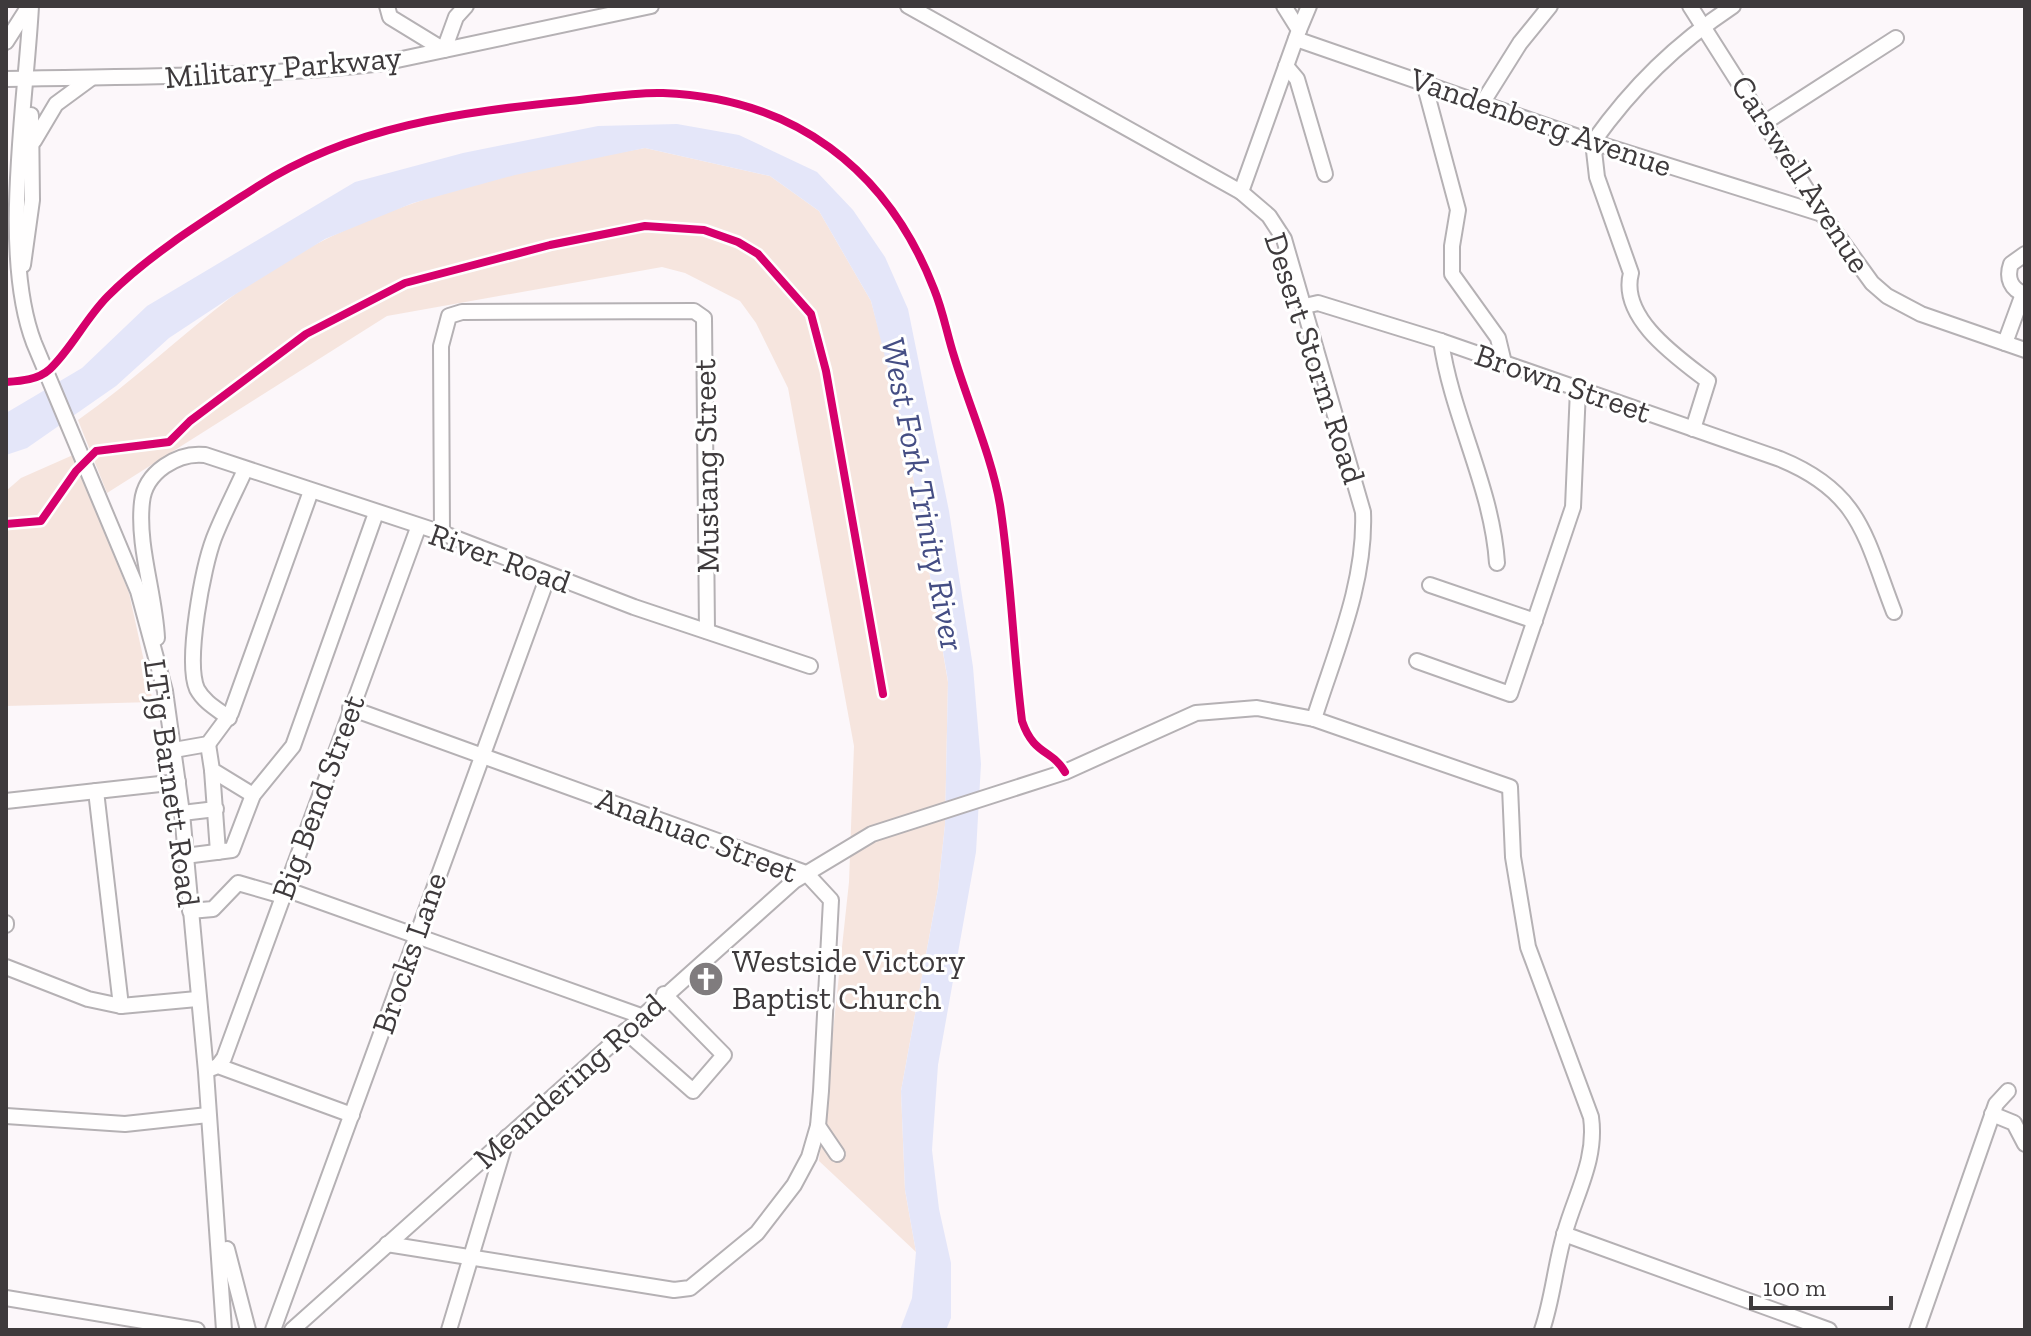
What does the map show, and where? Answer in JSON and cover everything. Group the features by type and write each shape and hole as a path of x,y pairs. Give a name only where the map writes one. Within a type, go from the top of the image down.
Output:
{"street":[{"path":"6,42 30,6"},
{"path":"20,284 17,218 30,6"},
{"path":"387,6 390,17 444,50 456,17 466,6"},
{"name":"Military Parkway","path":"6,79 228,76 347,67 444,50 651,6"},
{"name":"Desert Storm Road","path":"908,6 1241,192 1269,216 1284,239 1358,490 1364,538 1354,594 1314,719"},
{"path":"1284,6 1298,35"},
{"path":"1241,192 1309,6"},
{"path":"1483,102 1520,43 1550,6"},
{"name":"Carswell Avenue","path":"1690,6 1859,268 1887,296 1921,314 2025,350"},
{"path":"1693,429 1708,381 1664,347 1637,310 1628,285 1631,273 1597,177 1593,142 1625,96 1648,72 1703,26 1733,6"},
{"name":"Vandenberg Avenue","path":"1298,35 1593,142 1822,214"},
{"path":"1764,123 1896,38"},
{"path":"1286,66 1297,79 1325,174"},
{"path":"20,284 30,219 34,141 27,79"},
{"path":"34,141 56,104 90,79"},
{"path":"1424,83 1458,210 1452,246 1452,274 1498,338 1504,363"},
{"path":"2005,343 2024,294 2014,288 2009,277 2011,264 2025,254"},
{"name":"LTjg Barnett Road","path":"20,284 28,327 138,591 159,662 182,813 197,999 212,1069 208,1115 224,1330"},
{"name":"Brown Street","path":"1305,306 1318,303 1441,341 1817,476 1853,510 1894,612"},
{"name":"Mustang Street","path":"442,533 445,505 441,346 449,316 462,312 691,310 704,318 707,631"},
{"path":"1441,341 1448,386 1489,513 1497,563"},
{"path":"1417,661 1510,694 1573,507 1578,389"},
{"name":"River Road","path":"159,662 142,502 154,477 165,465 189,453 418,528 442,533 548,576 810,666"},
{"path":"229,718 205,700 197,689 192,672 192,637 213,540 245,470"},
{"path":"174,750 208,744 229,718 311,491"},
{"path":"185,856 232,850 253,795 293,746 376,513"},
{"name":"Big Bend Street","path":"212,1069 224,1058 418,528"},
{"name":"Brocks Lane","path":"273,1330 548,576"},
{"path":"1430,585 1535,621"},
{"name":"Anahuac Street","path":"350,708 806,873 831,900 818,1126 809,1157 794,1185 757,1233 690,1288 674,1290 387,1244"},
{"name":"Meandering Road","path":"292,1330 664,994 806,873 872,834 906,826 1065,772 1196,713 1257,708 1314,719 1510,787 1513,857 1528,947 1591,1117 1593,1131 1587,1172 1564,1234"},
{"path":"208,744 218,852"},
{"path":"212,770 253,795"},
{"path":"6,801 178,782"},
{"path":"96,791 121,1006"},
{"path":"182,813 216,809"},
{"path":"190,911 213,909 238,883 284,892 641,1016"},
{"path":"6,967 88,999 121,1006 197,999"},
{"path":"625,1031 693,1091 724,1055 664,994"},
{"path":"212,1069 352,1115"},
{"path":"1917,1330 1992,1114 1996,1104 2008,1091"},
{"path":"1992,1114 2014,1123 2025,1144"},
{"path":"6,1116 125,1124 208,1115"},
{"path":"818,1126 837,1154"},
{"path":"449,1330 508,1137"},
{"name":"LTjg Barnett Road","path":"217,1210 248,1330"},
{"path":"1542,1330 1552,1302 1564,1234 1829,1330"},
{"path":"6,1298 197,1330"},
{"name":"Meandering Road","path":"301,1330 313,1312"}],"shaded area":[{"path":"645,148 770,176 819,211 871,301 885,353 909,453 948,682 945,825 938,889 901,1091 905,1190 916,1252 819,1161 849,882 854,746 788,388 756,323 740,301 685,273 662,267 387,316 107,493 78,420 230,298 276,267 325,240 375,217 482,182"},
{"path":"73,455 129,593 153,702 6,706 6,491 21,478"}],"water":[{"name":"West Fork Trinity River","path":"677,124 739,135 817,172 853,210 885,257 908,309 949,511 973,667 981,764 976,852 938,1065 932,1150 939,1209 951,1263 951,1318 946,1330 900,1330 912,1298 916,1252 905,1190 901,1091 938,889 945,825 948,681 909,453 871,301 819,211 770,176 645,148 515,175 413,203 325,239 231,297 169,338 116,386 27,448 6,455 6,413 82,368 147,306 355,182 463,153 598,126"}],"cycle path":[{"path":"6,382 35,378 50,369 108,296 142,265 180,237 258,186 331,149 408,125 448,117 628,94 663,93 710,98 754,109 793,125 830,148 862,175 890,208 914,246 937,297 996,487 1007,559 1022,721 1037,746 1065,772"},
{"path":"6,524 41,521 76,471 96,451 169,442 190,421 306,334 405,283 550,245 645,226 704,230 738,242 758,254 811,314 826,371 883,694"}],"place":[{"name":"Westside Victory Baptist Church","path":"706,979"}]}
